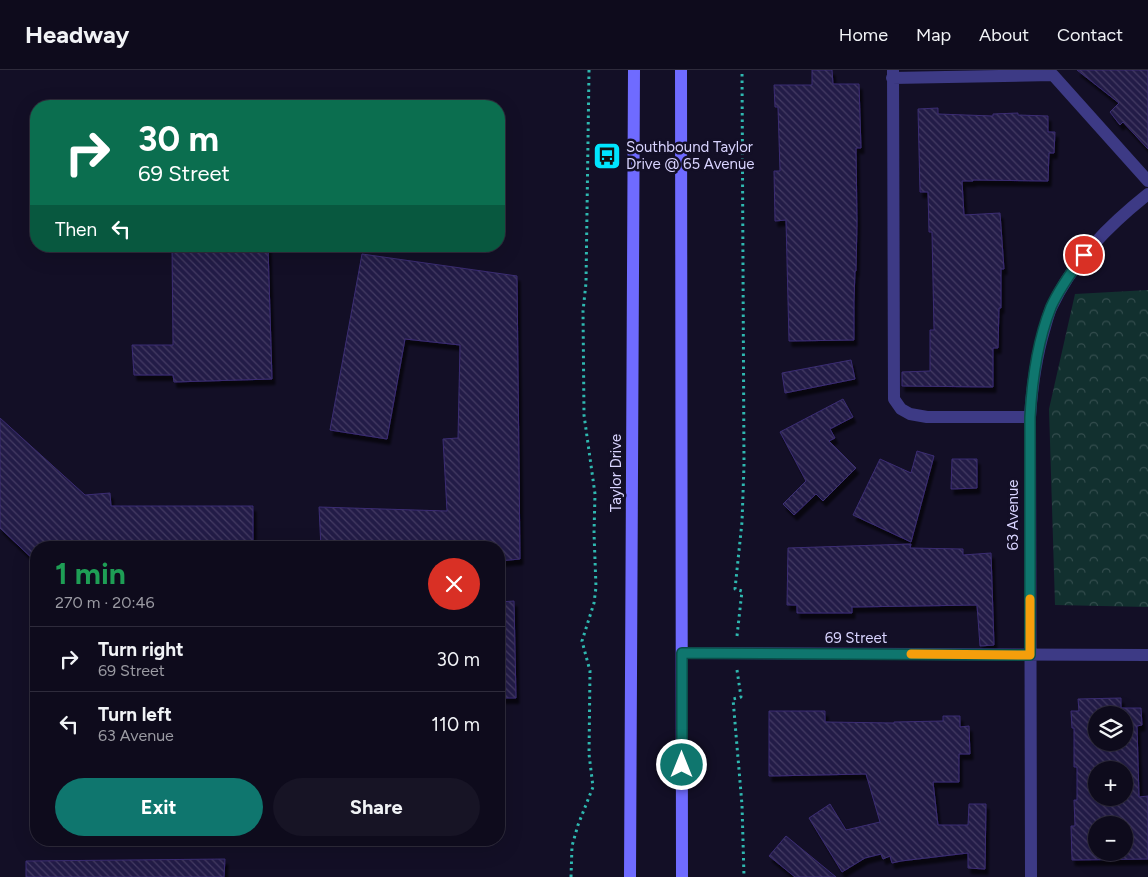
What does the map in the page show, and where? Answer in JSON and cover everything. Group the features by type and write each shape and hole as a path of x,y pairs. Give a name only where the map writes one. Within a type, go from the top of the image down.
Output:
{"main road":[{"name":"Taylor Drive","path":"630,877 634,70"},
{"path":"682,70 682,877"}],"street":[{"path":"1030,417 927,417 910,414 901,409 894,399 892,74 1053,75 1148,181"},
{"name":"63 Avenue","path":"1031,877 1030,417 1034,373 1052,307 1073,270 1096,240 1124,212 1148,194"},
{"name":"69 Street","path":"682,653 1148,655"}],"path":[{"path":"571,877 572,846 593,787 589,754 590,671 582,641 594,603 596,587 595,494 584,415 583,311 586,283 589,70"},
{"path":"738,631 742,591 735,589 742,522 744,465 742,70"},
{"path":"738,676 741,697 733,699 742,805 744,877"}],"green space":[{"path":"1148,290 1148,607 1055,605 1049,409 1075,294"}],"building":[{"path":"812,70 832,70 833,84 859,84 861,148 856,148 857,222 854,340 789,341 786,220 775,221 774,171 780,171 778,107 775,107 774,85 812,85"},
{"path":"1077,70 1148,70 1148,149 1123,122 1120,125 1110,112 1119,103"},
{"path":"938,108 938,114 993,116 993,114 1018,113 1018,115 1048,116 1048,132 1055,132 1054,153 1049,153 1048,181 962,181 964,215 1000,213 1004,269 1001,269 998,348 993,348 993,387 902,386 902,372 930,371 930,330 934,330 932,232 929,232 928,192 920,192 918,109"},
{"path":"172,252 268,252 272,379 174,382 173,375 134,375 132,345 173,345"},
{"path":"362,254 517,276 520,559 505,560 505,541 321,541 319,507 447,511 443,439 458,438 460,345 405,339 387,439 330,430"},
{"path":"851,360 855,379 785,393 782,373"},
{"path":"843,399 853,417 830,429 835,438 829,441 856,468 823,501 816,494 794,515 783,504 806,481 780,432"},
{"path":"0,418 85,495 110,493 111,506 253,506 253,541 30,541 30,556 0,528"},
{"path":"917,451 934,456 911,542 853,515 880,459 911,473"},
{"path":"952,459 977,459 977,488 951,489"},
{"path":"911,544 910,548 963,549 963,555 991,553 994,645 980,646 977,605 852,607 852,613 797,613 797,605 787,605 788,548"},
{"path":"514,601 516,698 505,698 505,602"},
{"path":"1121,698 1121,706 1088,706 1088,751 1133,751 1133,708 1141,708 1142,725 1137,726 1139,797 1148,796 1148,859 1133,859 1133,816 1088,816 1088,860 1072,860 1071,826 1075,826 1074,800 1077,800 1077,767 1074,767 1074,728 1072,728 1071,711 1079,711 1078,699"},
{"path":"769,711 825,711 825,722 894,723 943,721 943,716 960,716 960,727 969,726 970,754 959,754 959,782 933,782 938,825 968,825 969,804 986,804 985,869 968,868 968,853 892,863 890,856 883,859 881,854 865,858 842,872 809,818 830,804 846,830 880,822 866,774 769,776"},
{"path":"786,836 836,877 795,877 769,856"},
{"path":"225,859 224,877 26,877 26,861"}],"slow traffic":[{"path":"911,654 1030,655 1030,599"}],"place":[{"name":"Southbound Taylor Drive @ 65 Avenue","path":"607,156"}],"route":[{"path":"682,765 682,653 1030,655 1030,417 1032,382 1040,346 1052,307 1073,270 1084,255"}]}
